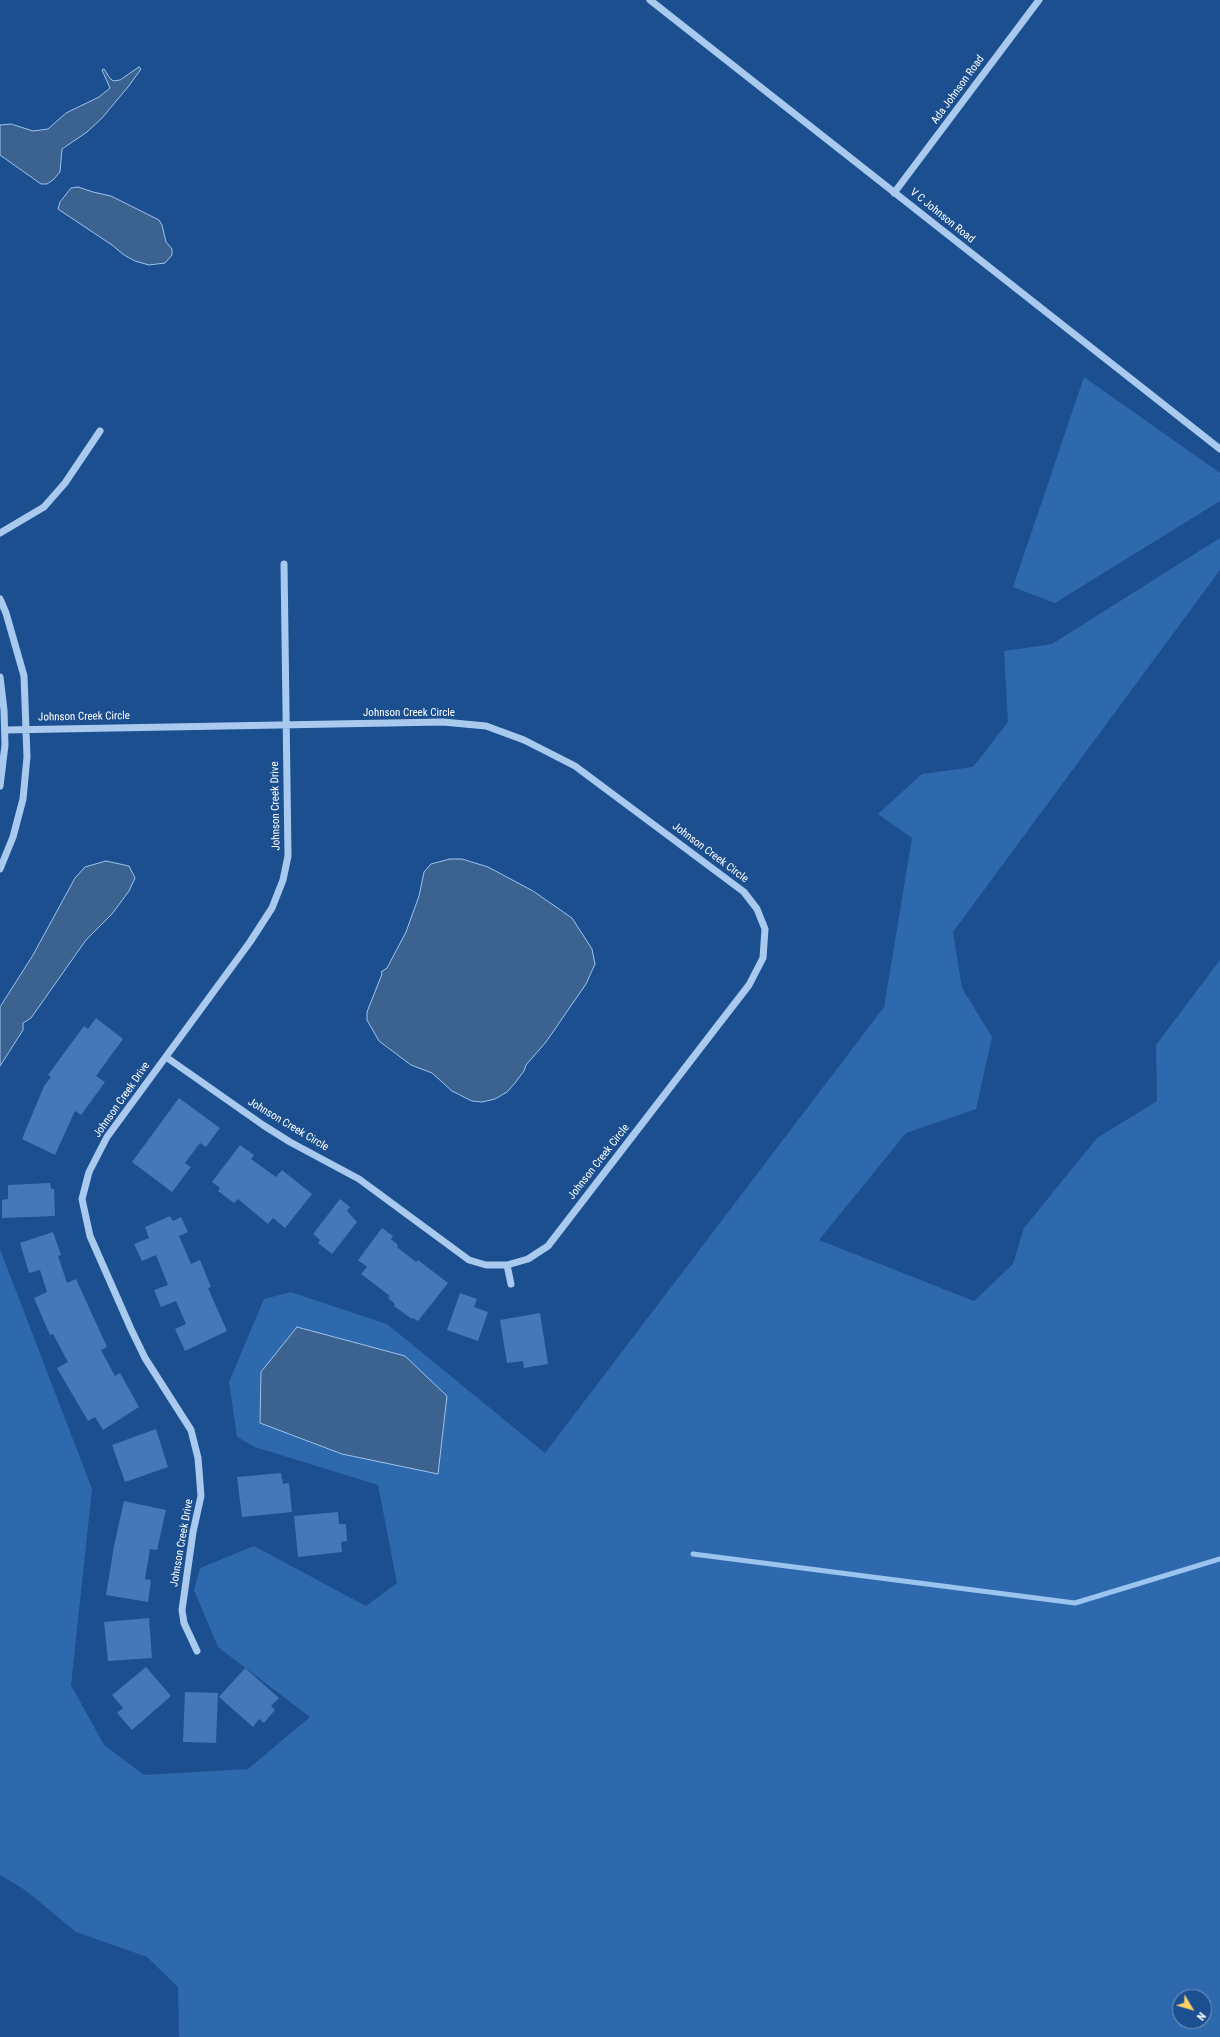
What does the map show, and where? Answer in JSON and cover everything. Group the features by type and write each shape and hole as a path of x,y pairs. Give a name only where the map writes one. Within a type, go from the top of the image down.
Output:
{"street":[{"name":"V C Johnson Road","path":"650,0 1220,449"},
{"name":"Ada Johnson Road","path":"894,193 1039,0"},
{"path":"0,533 44,507 65,483 100,431"},
{"name":"Johnson Creek Drive","path":"197,1651 184,1623 182,1610 193,1532 201,1496 198,1458 191,1430 145,1358 131,1329 90,1236 82,1199 89,1172 107,1137 259,928 272,908 283,880 288,856 284,564"},
{"path":"0,599 6,613 24,676 27,729 27,757 23,799 13,837 0,870"},
{"path":"0,677 4,710 5,745 0,786"},
{"name":"Johnson Creek Circle","path":"4,730 444,722 486,726 524,740 575,766 744,892 757,909 765,929 763,958 749,985 548,1246 528,1259 507,1266 486,1266 469,1260 359,1179 290,1142 263,1125 166,1057"},
{"path":"507,1266 511,1284"}],"shaded area":[{"path":"139,67 141,69 128,87 102,118 87,132 62,149 60,172 47,184 41,184 0,155 0,125 11,124 33,131 48,129 66,113 99,97 110,88 102,70 104,69 113,81 120,80"},
{"path":"78,187 111,196 159,220 162,225 166,242 172,249 172,255 165,263 149,265 135,261 58,209 60,202 71,188"},
{"path":"1084,377 1220,473 1220,501 1055,603 1013,587"},
{"path":"1220,538 1220,570 953,932 962,988 992,1037 976,1109 906,1133 819,1240 974,1301 1013,1264 1024,1228 1097,1138 1157,1101 1156,1045 1220,960 1220,2037 179,2037 178,1987 147,1957 76,1932 25,1890 0,1875 0,1249 92,1489 71,1685 104,1745 144,1775 248,1769 310,1717 218,1647 194,1590 200,1568 254,1546 366,1606 397,1583 378,1485 255,1447 237,1437 229,1382 264,1299 291,1292 387,1324 545,1453 884,1007 912,838 878,814 922,774 973,767 1008,722 1004,651 1052,644"},
{"path":"450,859 462,859 488,867 533,891 572,918 592,949 595,964 586,984 546,1042 526,1065 524,1071 515,1083 507,1092 495,1099 482,1102 472,1101 452,1091 432,1073 411,1065 379,1041 367,1020 367,1012 382,974 381,972 387,968 406,932 419,896 424,872 431,864"},
{"path":"106,861 129,866 135,878 129,891 112,914 86,940 31,1018 23,1023 23,1030 0,1066 0,1007 33,955 75,878 85,867"},
{"path":"297,1327 405,1356 447,1396 438,1474 342,1454 260,1423 261,1372"}],"building":[{"path":"96,1018 123,1039 96,1076 105,1082 81,1115 75,1111 55,1155 22,1139 44,1086 51,1077 48,1075 84,1026 88,1029"},
{"path":"179,1098 220,1128 206,1147 200,1143 185,1163 191,1167 172,1192 132,1162"},
{"path":"240,1145 254,1155 251,1159 276,1177 282,1170 312,1194 285,1228 273,1218 268,1224 238,1199 234,1203 218,1191 220,1188 212,1182"},
{"path":"50,1183 51,1189 54,1189 55,1216 2,1218 2,1200 8,1199 8,1185"},
{"path":"340,1199 350,1207 347,1211 357,1222 332,1254 318,1243 320,1240 313,1234"},
{"path":"170,1216 173,1221 181,1217 188,1232 179,1236 191,1264 200,1260 211,1287 208,1288 227,1331 185,1351 175,1329 186,1324 176,1301 161,1307 154,1290 168,1285 156,1255 142,1261 134,1244 149,1238 145,1227"},
{"path":"382,1228 393,1236 391,1239 398,1245 397,1247 416,1262 418,1260 448,1283 418,1321 413,1318 412,1319 394,1306 395,1304 388,1298 390,1296 361,1274 367,1267 358,1260"},
{"path":"53,1232 61,1255 58,1256 67,1283 76,1279 107,1347 101,1350 115,1376 120,1373 139,1407 103,1430 95,1417 88,1421 57,1368 68,1362 53,1334 50,1335 34,1298 47,1292 40,1270 29,1273 20,1243"},
{"path":"460,1293 477,1299 474,1307 488,1312 478,1341 447,1330"},
{"path":"540,1313 548,1364 524,1368 523,1361 507,1363 500,1320"},
{"path":"156,1429 168,1467 125,1482 112,1445"},
{"path":"281,1473 283,1484 289,1483 292,1512 242,1517 237,1477"},
{"path":"124,1501 166,1510 157,1550 150,1549 145,1579 151,1580 148,1602 106,1595 114,1546"},
{"path":"338,1512 339,1524 346,1524 347,1541 341,1542 342,1552 298,1557 294,1516"},
{"path":"149,1618 152,1658 108,1661 104,1622"},
{"path":"146,1667 171,1696 132,1730 117,1713 123,1708 112,1695"},
{"path":"245,1668 279,1698 271,1706 275,1710 264,1723 259,1719 253,1727 219,1697"},
{"path":"185,1692 218,1693 216,1743 183,1742"}],"waterway":[{"path":"693,1554 1075,1603 1220,1559"}]}
